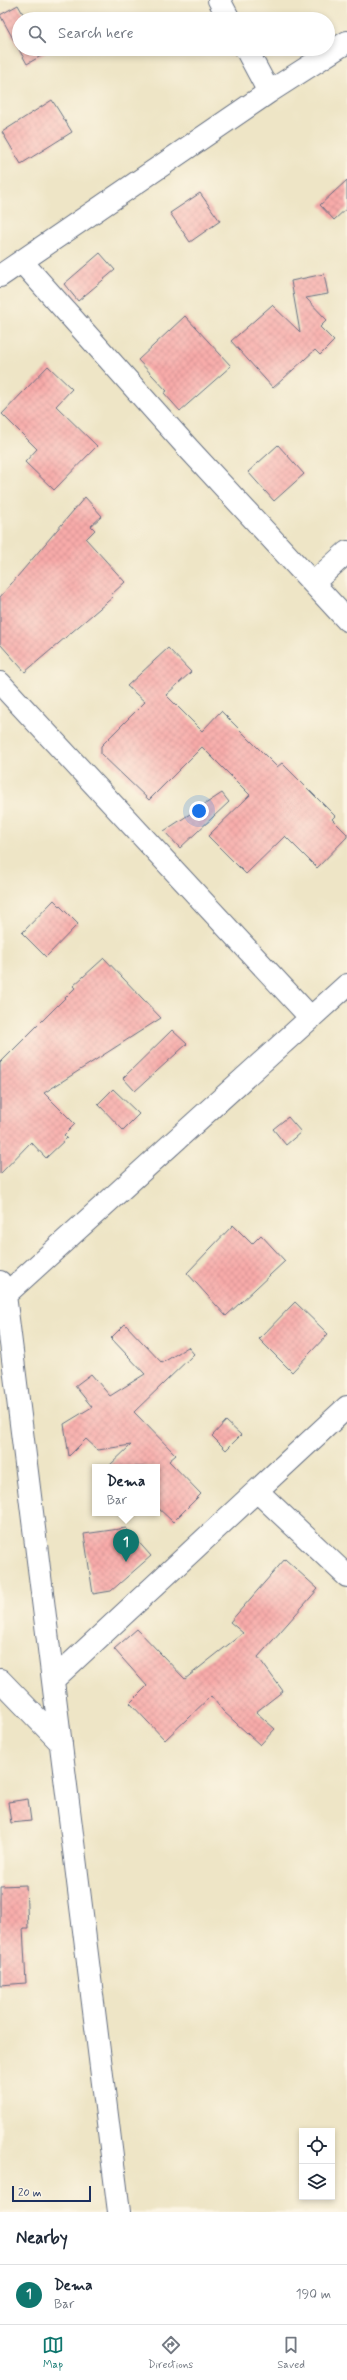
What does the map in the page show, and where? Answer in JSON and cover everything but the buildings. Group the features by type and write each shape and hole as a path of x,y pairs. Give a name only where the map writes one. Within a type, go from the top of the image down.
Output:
{"street":[{"path":"219,0 225,12"},
{"path":"335,50 347,42"},
{"path":"250,56 269,92"},
{"path":"0,276 269,92 325,56"},
{"path":"22,262 347,620"},
{"path":"313,583 347,552"},
{"path":"0,683 312,1018"},
{"path":"119,2212 3,1289 347,986"},
{"path":"53,1680 347,1407"},
{"path":"257,1491 347,1576"},
{"path":"0,1680 61,1744"}],"place":[{"name":"Dema","path":"126,1562"}]}
